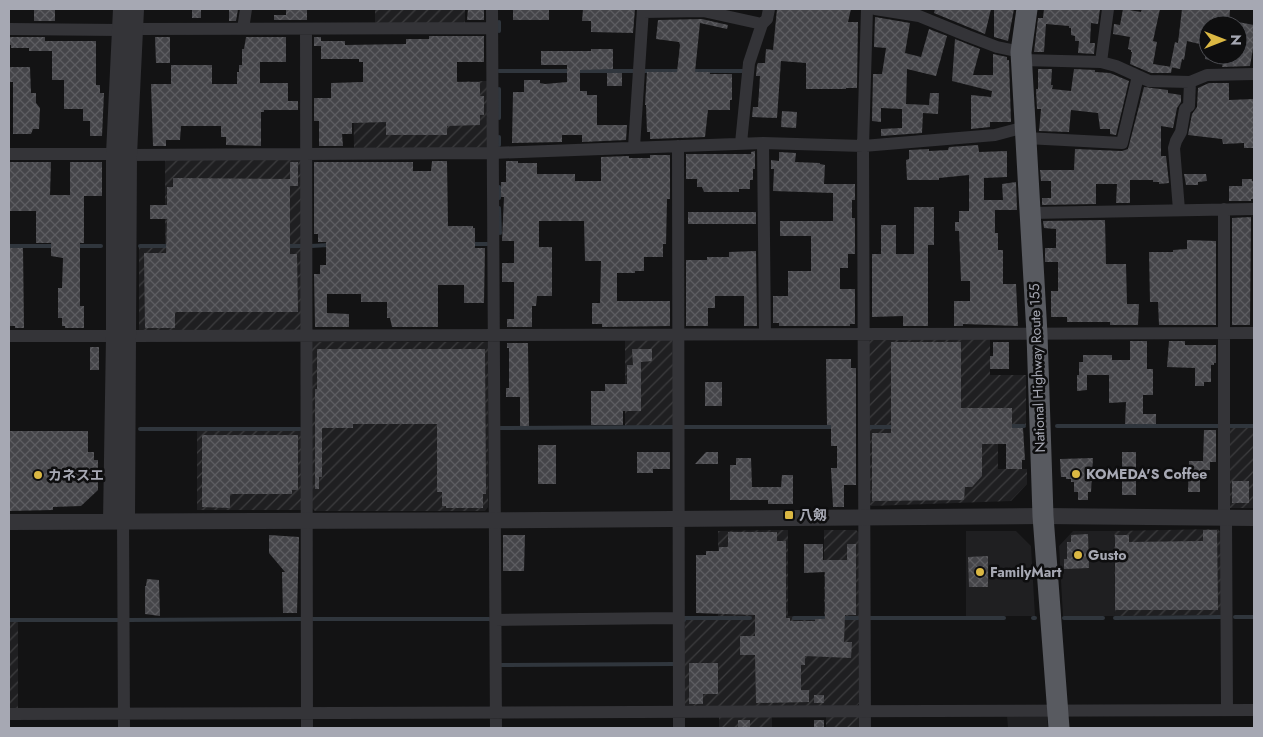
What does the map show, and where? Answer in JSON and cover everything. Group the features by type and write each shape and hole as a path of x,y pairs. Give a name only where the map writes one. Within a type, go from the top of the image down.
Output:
{"highway":[{"name":"National Highway Route 155","path":"1027,9 1022,56 1025,133 1037,334 1043,516 1058,720"}],"street":[{"path":"122,9 127,30 122,154 120,521 124,728"},
{"path":"127,30 136,9"},
{"path":"243,29 246,9"},
{"path":"492,9 496,728"},
{"path":"741,143 749,63 762,24 767,19 769,9"},
{"path":"865,728 863,146 867,9"},
{"path":"875,9 920,12 983,42 1022,56 1102,62 1116,66 1149,81 1190,82 1207,75 1254,74"},
{"path":"1102,62 1108,9"},
{"path":"634,147 643,11 703,11 762,24"},
{"path":"9,29 492,28"},
{"path":"306,29 307,728"},
{"path":"9,154 492,153 741,143 863,146 1025,133 1122,142 1138,76"},
{"path":"1178,210 1174,148 1181,132 1185,109 1189,106 1190,82"},
{"path":"763,143 765,334"},
{"path":"678,146 679,728"},
{"path":"1224,209 1227,710"},
{"path":"1030,213 1254,209"},
{"path":"9,336 1254,333"},
{"path":"9,522 679,520 1043,516 1254,518"},
{"path":"495,620 679,618"},
{"path":"9,714 865,712 1058,720 1254,710"}],"shaded area":[{"path":"375,9 465,9 465,24 375,25"},
{"path":"487,81 488,148 354,149 353,82"},
{"path":"165,159 302,159 302,245 165,245"},
{"path":"139,247 302,247 302,331 139,331"},
{"path":"869,338 990,338 990,375 1026,375 1026,425 869,426"},
{"path":"625,340 672,340 675,426 625,426"},
{"path":"311,342 488,342 488,507 485,511 315,511 311,507"},
{"path":"869,428 998,428 998,469 1027,469 1027,484 1011,501 871,506 868,502"},
{"path":"1228,428 1254,428 1254,508 1230,508"},
{"path":"197,431 303,431 303,510 197,510"},
{"path":"1218,529 1221,533 1221,615 1115,616 1114,531"},
{"path":"788,530 788,616 824,616 824,530 856,530 860,534 860,703 855,707 683,706 685,619 718,619 718,531"},
{"path":"966,531 1016,531 1031,546 1035,616 966,616"},
{"path":"1073,531 1114,531 1115,616 1063,616 1059,546"},
{"path":"9,622 18,622 18,710 9,710"},
{"path":"826,715 860,715 860,728 826,728"},
{"path":"1047,715 1048,728 1008,728 1007,716"},
{"path":"772,716 772,728 719,728 719,717"}],"building":[{"path":"34,9 55,9 55,21 34,21"},
{"path":"192,9 201,9 201,18 192,18"},
{"path":"229,9 238,9 236,21 229,21"},
{"path":"286,9 307,9 307,20 274,20 274,15 286,15"},
{"path":"468,9 484,9 484,20 467,20"},
{"path":"549,9 549,20 513,20 513,10"},
{"path":"583,9 635,9 633,33 591,32 591,21 582,21"},
{"path":"777,9 851,9 848,22 858,22 857,88 806,89 806,63 781,61 777,118 752,117 753,107 758,107 760,76 756,76 757,65 758,63 765,63 766,49 773,50"},
{"path":"935,9 991,9 985,34 934,13"},
{"path":"994,9 1014,9 1008,41 994,37"},
{"path":"1044,9 1100,9 1098,24 1091,23 1090,43 1095,43 1094,54 1078,53 1079,41 1075,41 1075,36 1071,35 1071,28 1069,26 1046,24 1044,52 1034,52 1038,18 1043,18"},
{"path":"1123,9 1141,12 1142,9 1160,9 1153,41 1157,42 1153,64 1172,67 1171,73 1151,73 1130,64 1132,52 1128,49 1130,37 1113,34 1114,24 1120,25"},
{"path":"1182,9 1230,9 1230,15 1198,15 1198,44 1187,41 1184,60 1182,59 1180,69 1170,67 1175,42 1178,43"},
{"path":"875,17 910,23 905,53 921,57 929,29 947,36 936,76 907,69 906,104 929,105 930,93 939,93 938,114 923,113 922,133 881,136 881,129 902,128 902,109 881,108 881,122 872,121 873,74 882,74 886,48 874,47"},
{"path":"702,19 728,25 727,29 700,23 695,72 732,74 730,110 708,110 705,137 650,139 650,132 647,132 645,105 647,72 677,72 680,45 679,42 656,39 658,20"},
{"path":"1248,24 1254,25 1254,43 1250,66 1222,67 1222,65 1248,65"},
{"path":"429,36 484,36 484,62 457,62 457,82 480,82 480,96 484,96 484,115 480,115 480,125 447,126 447,135 386,135 386,122 352,123 352,134 342,134 343,146 319,146 319,121 314,121 314,98 331,98 331,83 363,82 363,62 359,62 359,59 321,59 321,46 314,46 314,37 321,37 321,41 345,41 345,45 406,44 406,39 429,39"},
{"path":"9,37 45,37 45,41 96,41 96,85 100,85 100,93 104,93 102,136 90,136 90,121 83,121 83,109 64,109 64,80 52,80 52,51 29,51 29,48 11,48"},
{"path":"155,37 170,37 170,63 156,63"},
{"path":"246,37 286,37 286,62 260,62 260,83 288,83 288,101 298,101 298,110 264,110 264,112 261,112 261,146 226,145 226,137 221,137 221,126 181,126 180,140 166,140 166,146 153,146 151,84 171,84 171,65 212,65 212,84 237,84 237,72 239,72 239,65 242,65 242,49 244,49"},
{"path":"955,39 980,49 973,75 993,75 993,54 1007,57 1007,60 1009,60 1011,122 990,122 990,127 971,129 971,95 991,97 992,91 952,81"},
{"path":"591,49 613,49 613,69 580,70 580,91 587,91 587,95 597,95 597,125 627,125 626,140 582,142 582,135 562,135 562,142 512,143 513,92 524,92 524,80 540,80 540,83 545,84 567,82 567,65 541,65 541,51 591,51"},
{"path":"9,67 30,67 31,93 36,93 36,103 40,108 39,129 33,129 31,134 13,134 13,82 9,82"},
{"path":"1038,69 1052,69 1052,89 1071,91 1074,69 1110,73 1129,81 1116,135 1110,134 1110,129 1100,129 1098,113 1071,110 1069,132 1039,131 1041,109 1037,109"},
{"path":"607,73 622,73 622,86 607,86"},
{"path":"1209,83 1229,83 1229,100 1254,99 1254,148 1244,148 1244,143 1223,144 1222,139 1188,135 1192,114 1197,107 1198,88"},
{"path":"1144,87 1168,90 1168,93 1181,95 1181,102 1177,108 1173,128 1161,126 1161,156 1166,156 1169,183 1159,184 1159,182 1153,182 1153,180 1130,180 1130,203 1116,203 1117,184 1096,184 1096,204 1042,205 1042,198 1051,198 1051,181 1041,181 1040,170 1074,170 1075,149 1122,151 1128,149"},
{"path":"782,111 797,112 796,128 781,127"},
{"path":"978,145 979,152 1007,151 1007,177 984,178 984,200 1003,200 1002,184 1016,182 1017,210 995,210 995,233 998,233 998,250 1003,250 1003,284 1016,284 1018,326 963,324 963,326 954,326 954,301 970,301 970,281 961,281 959,231 955,231 955,222 959,222 959,211 969,211 969,175 939,178 939,180 907,180 906,160 909,159 909,150 948,150 949,147"},
{"path":"755,151 755,169 753,169 753,180 750,180 750,189 739,189 739,192 704,192 702,187 697,187 697,179 686,179 686,154 751,154 751,152"},
{"path":"779,152 796,153 795,162 825,165 824,184 855,184 855,200 852,200 852,218 855,218 855,254 848,254 848,268 840,268 840,289 855,289 855,324 850,324 850,326 779,326 779,323 773,323 773,296 788,296 788,271 811,271 811,236 780,236 780,221 833,221 833,193 773,191 774,169 771,169 771,160 779,161"},
{"path":"650,155 670,155 670,199 667,199 666,244 663,244 663,257 644,257 644,271 617,273 617,301 670,301 670,326 602,327 602,324 592,324 592,303 600,303 601,261 585,261 584,221 539,221 539,247 552,247 552,296 537,296 536,306 532,306 532,327 507,327 507,319 514,319 514,282 502,282 502,263 514,263 514,241 502,241 504,197 501,197 501,182 506,182 506,161 537,163 537,174 575,174 575,181 601,181 601,157 629,156 629,158 650,158"},
{"path":"432,161 447,161 448,226 473,226 475,228 475,248 485,248 484,303 464,303 464,285 438,285 438,327 392,327 390,318 387,318 387,302 361,302 361,294 327,294 327,313 349,314 349,327 315,327 314,274 320,274 320,265 326,265 326,242 318,242 318,234 314,234 314,162 413,162 413,171 431,171"},
{"path":"9,162 51,162 50,195 70,195 70,162 102,162 102,196 84,196 84,243 80,243 80,306 84,306 84,328 65,328 65,326 62,326 62,318 58,318 58,288 62,288 63,258 51,256 51,243 36,243 36,211 9,211"},
{"path":"290,162 298,162 298,186 290,186 290,254 297,254 298,312 175,312 175,328 145,328 144,253 166,253 167,219 150,219 150,205 167,205 167,187 173,187 173,178 290,179"},
{"path":"1184,174 1206,174 1207,181 1198,182 1198,185 1186,185"},
{"path":"1242,179 1252,179 1254,181 1254,199 1251,199 1251,201 1229,201 1229,186 1242,186"},
{"path":"914,207 934,207 934,245 928,245 928,326 903,326 903,316 872,317 872,254 881,254 881,225 896,225 896,254 914,254"},
{"path":"688,212 756,212 756,224 688,224"},
{"path":"1251,217 1250,325 1232,325 1232,218"},
{"path":"1105,220 1106,264 1126,264 1127,304 1139,304 1138,325 1110,325 1110,322 1067,322 1067,317 1051,317 1051,291 1058,291 1058,262 1045,262 1045,248 1056,248 1056,229 1044,228 1043,221"},
{"path":"1187,240 1216,241 1216,325 1159,325 1158,302 1150,302 1149,252 1173,252 1173,250 1187,249"},
{"path":"9,248 23,248 24,328 9,326"},
{"path":"756,251 757,326 744,326 744,296 715,296 715,308 708,308 708,326 686,326 686,260 707,260 707,257 729,257 729,252"},
{"path":"1130,341 1147,341 1147,369 1153,369 1153,395 1143,395 1143,414 1156,414 1156,424 1125,424 1126,402 1109,403 1109,375 1079,375 1079,362 1083,362 1083,355 1112,355 1112,360 1130,360"},
{"path":"1169,341 1185,341 1185,345 1216,345 1216,363 1211,365 1211,382 1204,382 1204,386 1195,386 1195,368 1167,367"},
{"path":"891,342 961,342 961,408 1012,408 1012,428 1023,428 1025,460 1022,460 1022,469 1006,469 1006,444 982,444 982,476 972,487 965,487 964,500 872,501 872,433 891,433"},
{"path":"993,342 1009,342 1009,369 990,369 990,356 993,356"},
{"path":"507,343 528,343 529,426 520,426 520,397 506,397 506,388 509,388 509,348 507,348"},
{"path":"90,347 99,347 99,370 90,370"},
{"path":"317,349 485,349 486,494 483,494 483,508 446,508 446,506 442,506 442,492 437,492 437,424 353,424 353,428 322,428 322,477 319,477 319,489 315,489"},
{"path":"632,349 652,349 652,361 641,362 641,411 623,411 623,425 591,425 591,391 605,391 605,384 627,384 627,365 633,365"},
{"path":"826,359 851,359 851,368 856,368 856,485 844,485 844,507 833,507 831,468 837,468 837,446 831,446 831,425 827,425"},
{"path":"1077,375 1087,375 1087,390 1077,391"},
{"path":"705,382 722,382 722,406 705,406"},
{"path":"1204,430 1216,430 1216,462 1210,462 1210,470 1200,470 1200,492 1188,492 1189,461 1203,461"},
{"path":"9,431 88,431 88,452 94,452 94,460 98,460 98,490 81,506 53,507 53,510 9,511"},
{"path":"202,435 298,435 298,490 292,490 292,494 230,494 230,508 202,507"},
{"path":"538,445 556,445 556,484 538,484"},
{"path":"637,452 670,452 670,469 653,469 653,473 637,473"},
{"path":"706,452 718,452 718,464 695,464"},
{"path":"1122,452 1136,452 1136,495 1122,495"},
{"path":"736,458 751,458 752,487 781,487 782,475 793,475 793,504 768,504 768,500 730,500 730,465 736,465"},
{"name":"KOMEDA'S Coffee","path":"1093,458 1091,492 1088,492 1088,500 1078,500 1078,492 1074,492 1074,482 1071,482 1071,479 1066,479 1066,477 1061,477 1060,459"},
{"path":"1232,481 1249,481 1249,503 1232,503"},
{"path":"1203,530 1217,530 1218,610 1115,610 1115,535 1129,535 1129,542 1203,541"},
{"path":"728,532 777,532 777,541 786,541 786,618 790,618 790,621 825,619 825,572 804,573 804,544 823,544 823,560 847,560 847,544 856,544 856,615 845,615 844,642 852,642 851,658 805,656 805,665 801,665 801,690 809,690 809,702 756,703 755,655 740,655 740,636 755,636 755,615 696,613 696,555 706,555 706,551 719,551 719,547 728,547"},
{"path":"1088,534 1089,568 1064,569 1064,559 1067,559 1067,542 1071,542 1071,535"},
{"path":"269,535 299,537 297,613 283,613 282,572 285,572 269,553"},
{"path":"503,535 525,535 524,571 503,571"},
{"path":"988,556 988,587 969,587 968,557"},
{"path":"147,579 159,580 160,616 145,614 145,586"},
{"path":"689,663 718,663 718,694 703,694 703,704 689,704"},
{"path":"814,695 824,695 824,703 814,703"},
{"path":"738,720 750,720 750,728 738,728"},
{"path":"814,720 824,720 824,728 814,728"}],"waterway":[{"path":"499,22 499,31"},
{"path":"499,71 633,71"},
{"path":"642,71 681,71"},
{"path":"691,71 744,71"},
{"path":"499,89 499,118"},
{"path":"499,137 499,145"},
{"path":"499,187 499,198"},
{"path":"499,208 500,233"},
{"path":"471,244 487,244"},
{"path":"311,246 329,245"},
{"path":"9,246 54,246"},
{"path":"76,246 101,246"},
{"path":"140,246 170,246"},
{"path":"285,246 301,246"},
{"path":"1009,426 1024,426"},
{"path":"1057,426 1220,426"},
{"path":"1229,426 1254,426"},
{"path":"500,428 673,427"},
{"path":"684,427 834,427"},
{"path":"869,427 894,427"},
{"path":"140,429 300,429"},
{"path":"1115,618 1221,617"},
{"path":"1235,617 1254,617"},
{"path":"684,620 684,618 750,618"},
{"path":"794,618 828,618"},
{"path":"840,618 858,618"},
{"path":"869,618 1004,618"},
{"path":"1064,618 1103,618"},
{"path":"128,620 302,619"},
{"path":"312,619 489,619"},
{"path":"9,620 118,620"},
{"path":"501,665 674,664"}],"place":[{"name":"KOMEDA'S Coffee","path":"1076,474"},
{"name":"カネスエ","path":"38,475"},
{"name":"八剱","path":"789,515"},
{"name":"Gusto","path":"1078,555"},
{"name":"FamilyMart","path":"980,572"}]}
